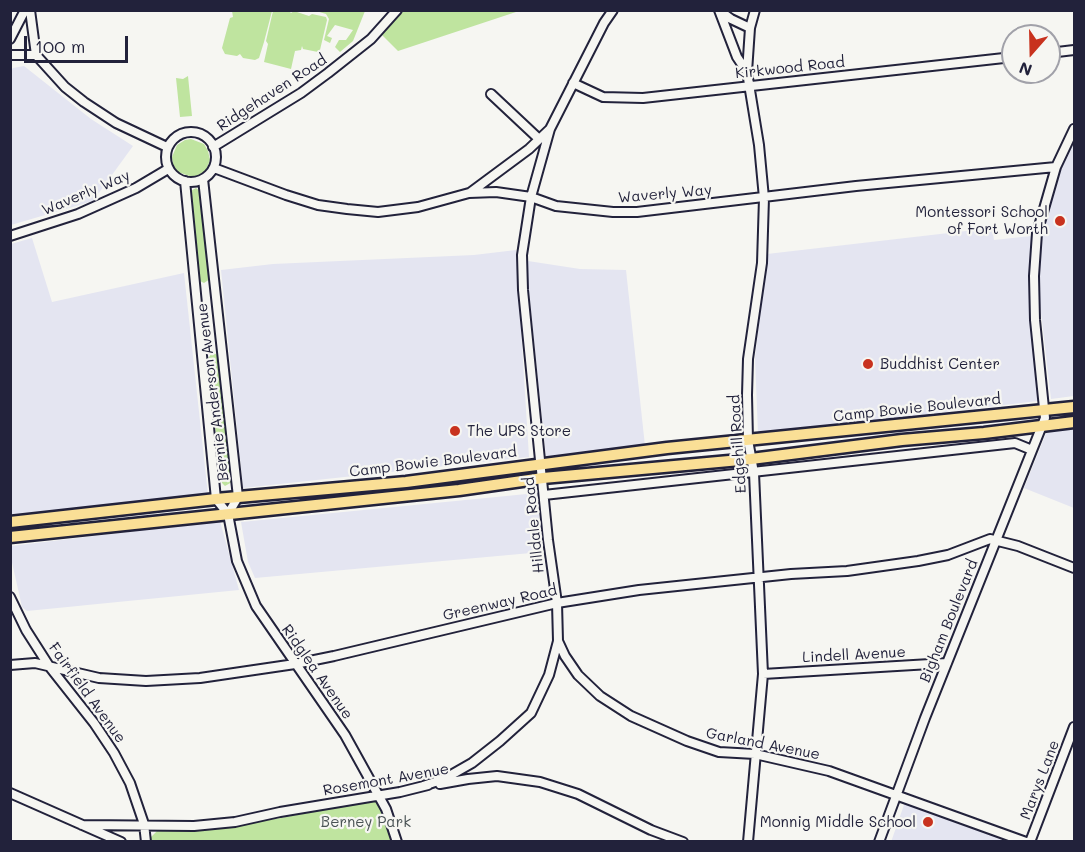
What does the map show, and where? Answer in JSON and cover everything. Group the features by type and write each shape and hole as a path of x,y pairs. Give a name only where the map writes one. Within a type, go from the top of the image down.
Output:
{"main road":[{"name":"Camp Bowie Boulevard","path":"10,522 216,499 406,482 541,463 900,423 1074,407"},
{"name":"Camp Bowie Boulevard","path":"10,537 459,490 543,478 751,459 1074,422"},
{"path":"900,423 902,440"},
{"path":"368,499 368,492 371,489 406,482"}],"street":[{"name":"Ridgehaven Road","path":"213,147 301,93 327,74 371,39 397,10"},
{"name":"Hilldale Road","path":"423,786 444,779 472,763 531,712 549,675 558,641 557,603 544,495 522,255 531,197 550,129 604,23 613,10"},
{"path":"719,10 750,28"},
{"path":"719,10 737,57 747,72"},
{"name":"Edgehill Road","path":"748,842 763,674 754,473 748,440 748,359 762,263 764,198 747,72 750,28 755,10"},
{"path":"23,11 36,55 65,87 96,112 168,147"},
{"path":"10,39 23,11"},
{"path":"10,55 36,55"},
{"name":"Kirkwood Road","path":"573,83 603,97 643,98 1001,58"},
{"path":"491,94 539,139"},
{"name":"Hilldale Road","path":"470,193 550,129"},
{"name":"Bigham Boulevard","path":"879,842 947,663 1043,425 1044,410 1036,332 1034,265 1037,233 1056,167 1074,129"},
{"path":"192,133 203,136 213,147 216,158 214,168 203,179 184,181 168,169 166,153 168,147 181,134 192,133"},
{"name":"Waverly Way","path":"214,168 318,205 347,209 378,212 417,207 470,193 496,192 531,197 556,206 637,212 856,186 1056,167"},
{"name":"Waverly Way","path":"10,236 78,214 136,188 168,169"},
{"name":"Bernie Anderson Avenue","path":"184,181 216,499 228,514 238,497 203,179"},
{"path":"544,495 1015,443 1032,450"},
{"name":"Ridglea Avenue","path":"228,514 235,554 256,606 345,735 386,809 397,842"},
{"name":"Greenway Road","path":"10,665 35,663 99,678 146,681 200,678 295,664 557,603 639,590 760,577 848,571 918,561 948,555 990,538 996,540"},
{"path":"996,540 1074,568"},
{"name":"Fairfield Avenue","path":"10,597 26,630 49,666 94,723 114,753 130,783 144,824 146,842"},
{"name":"Garland Avenue","path":"558,641 578,675 600,696 631,716 687,741 719,752 755,754 829,771 1028,842"},
{"name":"Lindell Avenue","path":"763,674 947,663"},
{"name":"Marys Lane","path":"1028,842 1074,727"},
{"name":"Rosemont Avenue","path":"82,825 194,825 235,822 423,786 497,776 540,782 578,794 651,830 683,842"},
{"path":"10,793 121,842"}],"shaded area":[{"path":"24,66 91,119 133,146 93,201 11,225 11,71 13,68"},
{"path":"1074,141 1074,396 1051,399 1040,304 1039,259 1048,207 1056,180"},
{"path":"992,228 994,240 1031,236 1030,299 1038,401 758,434 755,358 767,254"},
{"path":"32,238 52,302 184,273 208,495 11,517 11,244"},
{"path":"516,250 529,457 243,488 221,270 273,264 474,255"},
{"path":"528,261 580,269 626,270 645,446 546,457 527,273"},
{"path":"1074,428 1074,508 1024,488 1047,431"},
{"path":"537,493 542,552 255,578 248,562 241,522"},
{"path":"220,521 239,590 27,611 22,607 11,558 11,546"},
{"name":"Monnig Middle School","path":"905,802 1012,841 891,842"}],"green space":[{"path":"232,11 272,11 259,58 255,60 243,58 240,54 237,56 225,54 222,48 230,18 233,17"},
{"path":"273,11 291,13 294,11 309,16 312,14 326,17 320,50 318,52 303,49 302,46 301,50 295,51 291,69 264,62"},
{"path":"316,11 365,11 353,41 340,52 335,47 339,40 346,40 353,30 335,25 327,36 332,38 330,43 324,40 329,19 326,14"},
{"path":"403,11 519,11 398,51 382,35"},
{"path":"188,76 192,116 180,117 176,78 183,79"},
{"path":"191,139 204,144 210,160 206,170 192,177 178,172 173,165 172,157 177,145"},
{"path":"196,188 201,192 210,279 204,283 198,280 189,192"},
{"path":"212,353 219,358 232,482 225,486 222,483 207,360"},
{"name":"Berney Park","path":"378,802 382,808 395,842 151,842 151,837 157,831 258,822"}],"place":[{"name":"Montessori School of Fort Worth","path":"1060,221"},
{"name":"Buddhist Center","path":"868,364"},
{"name":"The UPS Store","path":"455,431"},
{"name":"Monnig Middle School","path":"928,822"}]}
